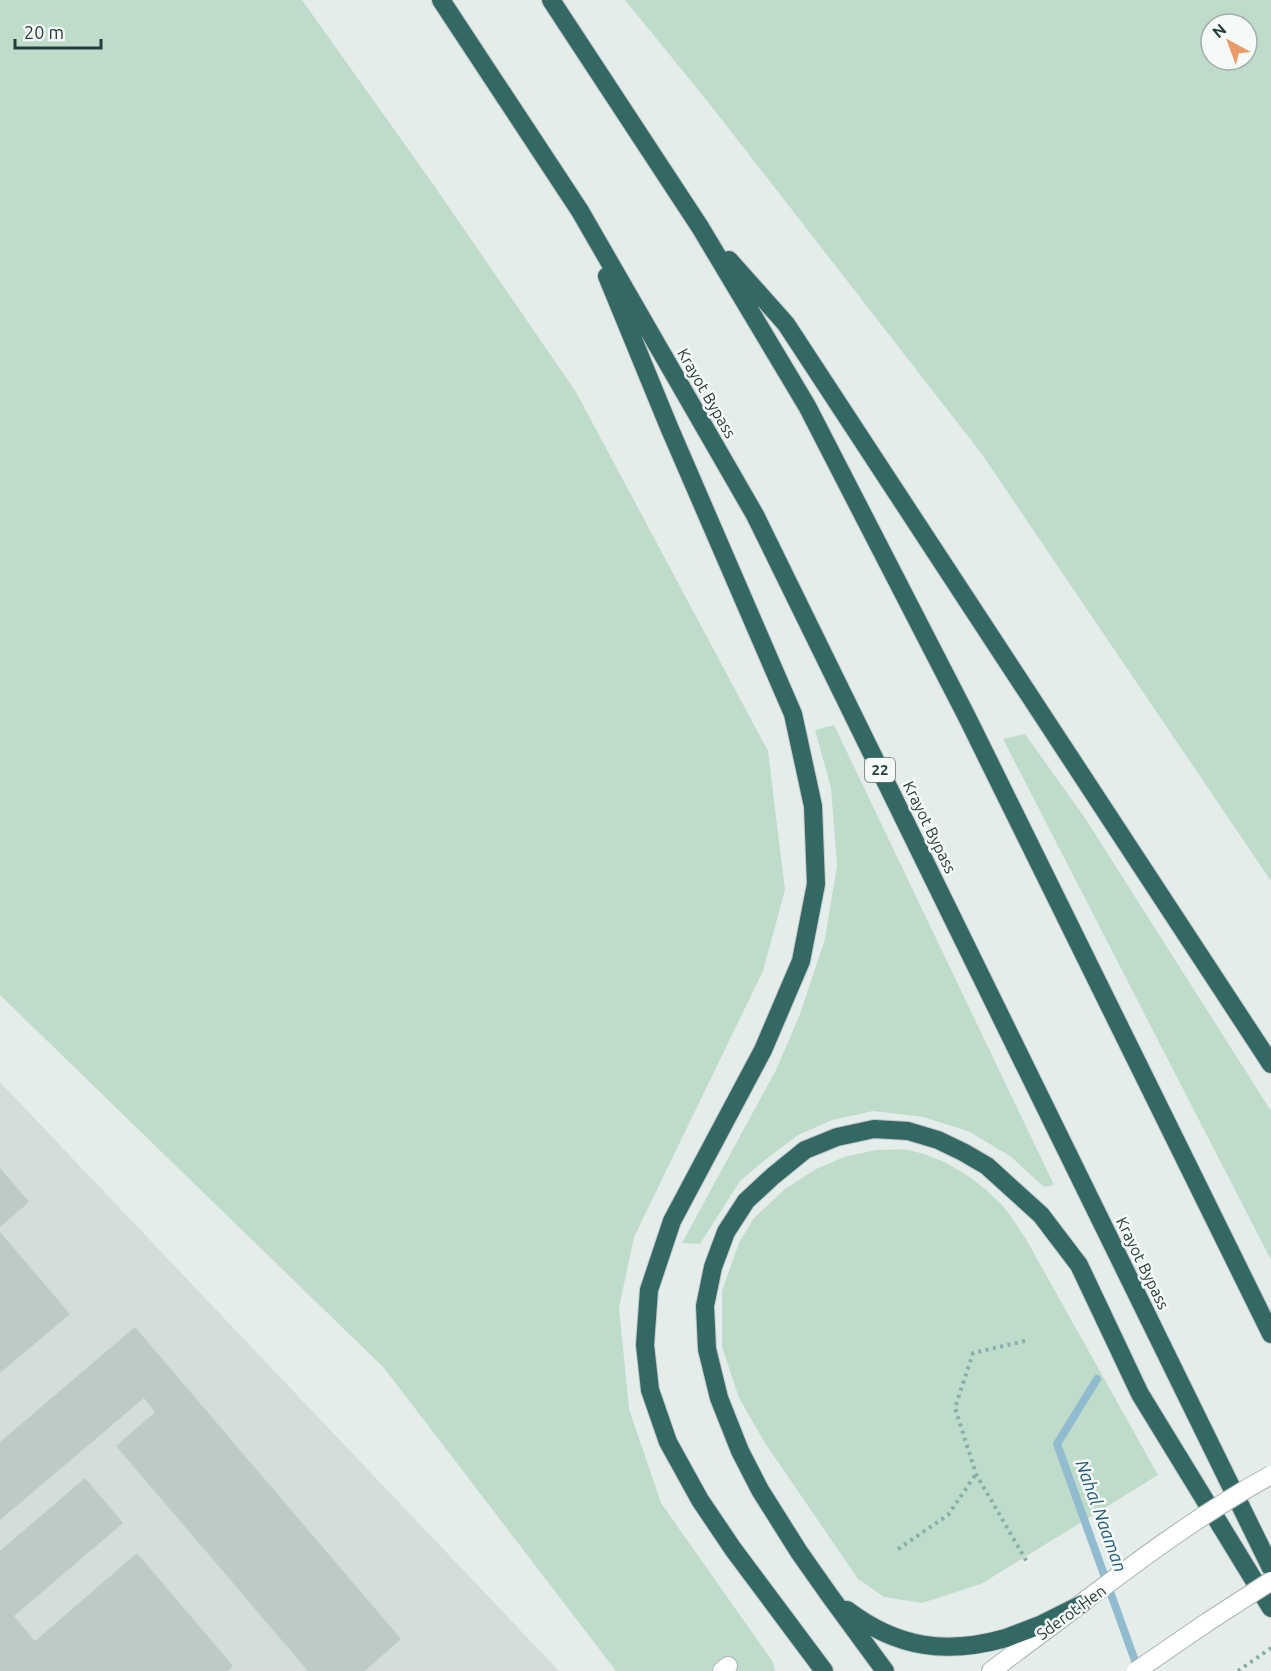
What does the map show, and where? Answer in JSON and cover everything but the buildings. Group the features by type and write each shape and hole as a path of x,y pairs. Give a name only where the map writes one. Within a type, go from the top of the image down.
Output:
{"highway":[{"name":"Krayot Bypass","path":"441,0 580,211 755,515 1271,1568"},
{"path":"551,0 700,227 813,417 967,717 1271,1334"},
{"path":"580,211 669,427 793,714 813,806 816,884 801,962 763,1050 672,1221 649,1290 645,1345 650,1390 668,1442 700,1500 733,1549 824,1671"},
{"path":"700,227 786,324 960,586 1271,1064"},
{"path":"885,1671 799,1552 740,1451 719,1398 707,1349 705,1306 713,1267 726,1232 746,1201 772,1176 805,1150 837,1137 874,1130 908,1131 938,1140 963,1152 987,1166 1041,1215 1078,1265 1140,1394 1271,1608"},
{"path":"830,1596 864,1623 889,1635 908,1642 951,1647 1011,1646 1040,1625 1082,1604"},
{"path":"806,1646 815,1671"}],"street":[{"name":"Sderot Hen","path":"1082,1604 1221,1503 1271,1475"},
{"path":"1136,1671 1271,1581"},
{"path":"991,1671 1011,1646"}],"path":[{"path":"1025,1341 973,1353 955,1408 976,1474 1027,1562"},
{"path":"898,1549 948,1515 976,1474"},
{"path":"1238,1671 1271,1648"}],"shaded area":[{"path":"0,1082 559,1671 0,1671"}],"green space":[{"path":"0,0 302,0 433,184 576,392 768,751 785,890 763,971 634,1237 619,1308 629,1409 661,1503 773,1662 775,1671 616,1671 384,1368 0,995"},
{"path":"625,0 1271,0 1271,881 981,453 712,107"},
{"path":"834,725 1054,1185 1044,1187 1010,1156 968,1131 923,1117 873,1111 832,1120 798,1135 740,1181 700,1244 682,1243 777,1068 800,1014 825,939 837,865 831,788 815,730"},
{"path":"1025,734 1085,818 1271,1111 1271,1260 1003,739"},
{"path":"876,1150 908,1150 934,1158 971,1178 1002,1205 1026,1239 1158,1475 981,1584 922,1603 884,1597 858,1579 765,1443 739,1398 722,1347 722,1291 739,1243 754,1218 785,1189 816,1169 844,1157"}],"waterway":[{"name":"Nahal Naaman","path":"1097,1379 1057,1444 1134,1658 1141,1671"}]}
